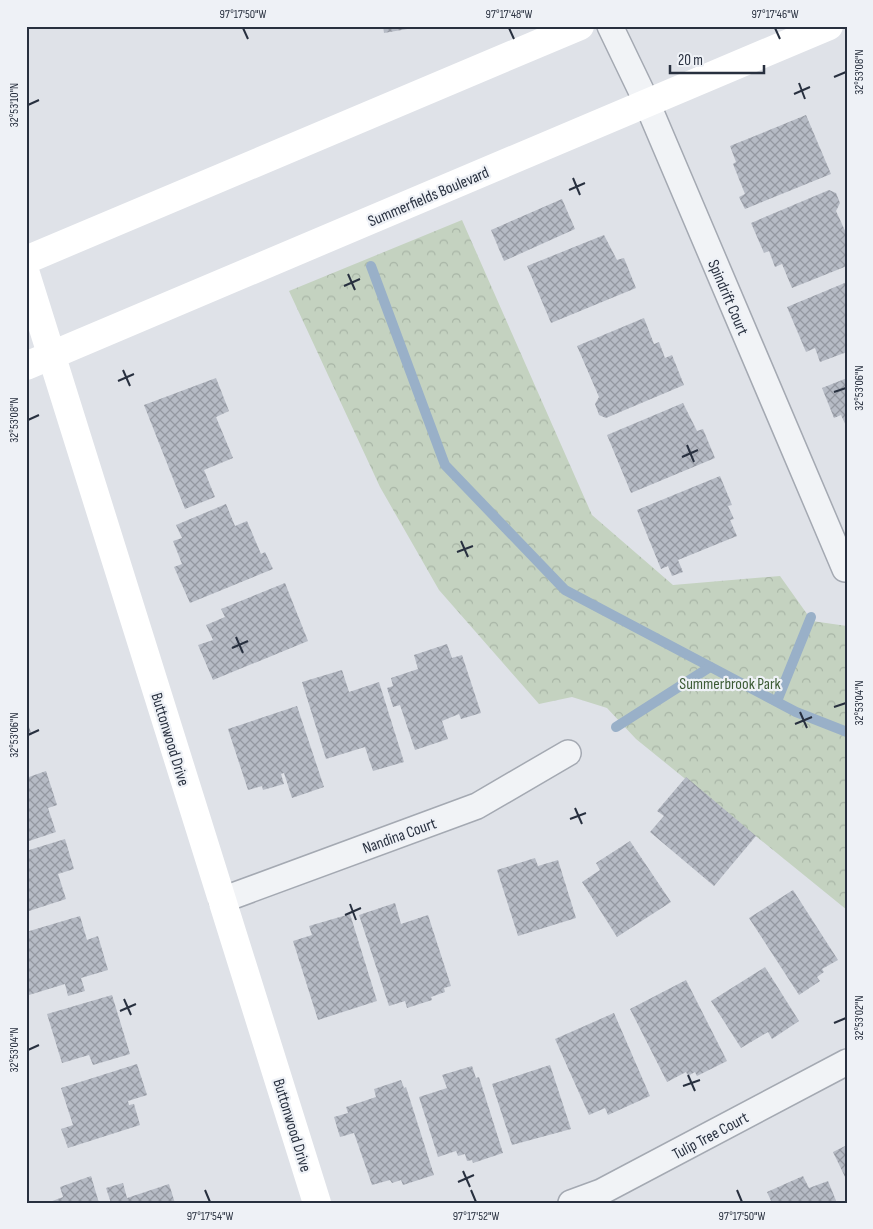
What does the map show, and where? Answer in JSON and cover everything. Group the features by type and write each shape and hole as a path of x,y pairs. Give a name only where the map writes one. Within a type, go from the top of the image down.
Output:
{"street":[{"path":"26,260 580,26"},
{"name":"Spindrift Court","path":"610,26 647,103 845,569"},
{"name":"Summerfields Boulevard","path":"26,366 830,26"},
{"name":"Buttonwood Drive","path":"26,274 317,1203"},
{"name":"Nandina Court","path":"222,900 477,806 568,753"},
{"name":"Tulip Tree Court","path":"571,1203 601,1192 847,1062"}],"green space":[{"name":"Summerbrook Park","path":"462,220 592,515 673,585 780,576 812,621 847,626 847,910 636,739 607,708 572,697 539,704 439,590 380,487 289,291"}],"building":[{"path":"383,26 419,26 419,27 384,33"},
{"path":"806,115 831,174 745,209 739,197 745,194 733,164 736,162 730,146"},
{"path":"829,190 836,193 840,203 836,211 847,235 847,266 792,288 782,264 775,267 769,251 764,253 751,223"},
{"path":"562,199 575,229 504,261 491,230"},
{"path":"604,235 617,260 624,258 636,288 551,323 527,266"},
{"path":"847,282 847,352 820,362 815,348 806,352 787,307"},
{"path":"644,318 654,344 659,342 665,358 672,355 684,385 606,418 599,415 595,404 599,397 577,346"},
{"path":"216,378 229,411 216,417 233,458 204,470 215,497 185,509 144,405"},
{"path":"847,378 847,428 841,415 834,418 822,388"},
{"path":"683,403 697,431 703,429 715,458 631,493 607,435"},
{"path":"720,476 732,505 728,506 734,519 730,520 737,536 678,560 683,572 672,576 668,566 661,569 637,510"},
{"path":"226,504 235,526 247,521 261,554 265,552 273,569 190,603 174,567 182,564 173,541 182,538 176,525"},
{"path":"285,583 308,641 213,680 198,645 213,640 206,625 225,617 221,609"},
{"path":"447,644 452,658 462,655 481,713 461,719 459,714 442,721 448,739 415,750 400,705 393,707 387,688 393,686 391,678 418,669 414,655"},
{"path":"342,670 349,692 379,682 404,762 373,771 365,747 326,759 302,682"},
{"path":"297,706 324,787 292,798 284,773 281,774 284,784 263,790 262,786 248,790 228,729"},
{"path":"26,719 32,735 26,736"},
{"path":"46,771 57,805 48,808 56,832 26,842 26,778"},
{"path":"686,777 756,836 714,886 650,832 664,816 657,811"},
{"path":"65,839 74,869 58,874 66,899 26,912 26,851"},
{"path":"630,841 671,902 617,937 582,882 600,870 596,863"},
{"path":"535,858 538,866 558,860 576,918 518,936 497,870"},
{"path":"793,890 838,960 822,969 824,972 817,977 820,981 799,995 749,918"},
{"path":"395,903 401,924 428,915 451,986 444,988 445,992 431,997 432,1000 407,1008 405,1001 389,1006 359,915"},
{"path":"350,914 377,1001 318,1020 293,941 312,935 309,926"},
{"path":"80,916 87,940 98,936 108,970 81,978 85,991 68,996 65,984 29,995 26,985 26,932"},
{"path":"765,967 799,1021 772,1039 768,1032 741,1048 711,1001"},
{"path":"686,980 727,1061 697,1076 695,1072 688,1076 686,1072 667,1082 630,1009"},
{"path":"112,995 130,1054 93,1065 89,1055 62,1063 47,1014"},
{"path":"614,1013 650,1096 608,1115 605,1108 589,1115 555,1039"},
{"path":"137,1064 147,1095 128,1101 129,1105 134,1104 140,1125 68,1148 61,1129 73,1125 61,1088"},
{"path":"550,1065 571,1129 512,1145 492,1084"},
{"path":"472,1066 476,1078 479,1077 503,1153 473,1163 472,1160 467,1161 465,1154 458,1156 456,1151 438,1157 419,1097 447,1088 442,1075"},
{"path":"401,1080 404,1088 406,1087 434,1175 403,1185 401,1180 392,1183 390,1180 372,1185 354,1133 340,1137 334,1117 348,1113 346,1107 376,1097 374,1089"},
{"path":"847,1145 847,1181 833,1152"},
{"path":"91,1176 99,1203 47,1203 63,1197 60,1187"},
{"path":"803,1176 809,1188 828,1181 837,1203 772,1203 767,1192"},
{"path":"123,1183 127,1198 169,1184 175,1203 111,1203 106,1188"}],"waterway":[{"path":"371,266 445,465 565,590 796,712 847,732"},
{"path":"777,701 811,617"},
{"path":"616,727 710,667"}]}
